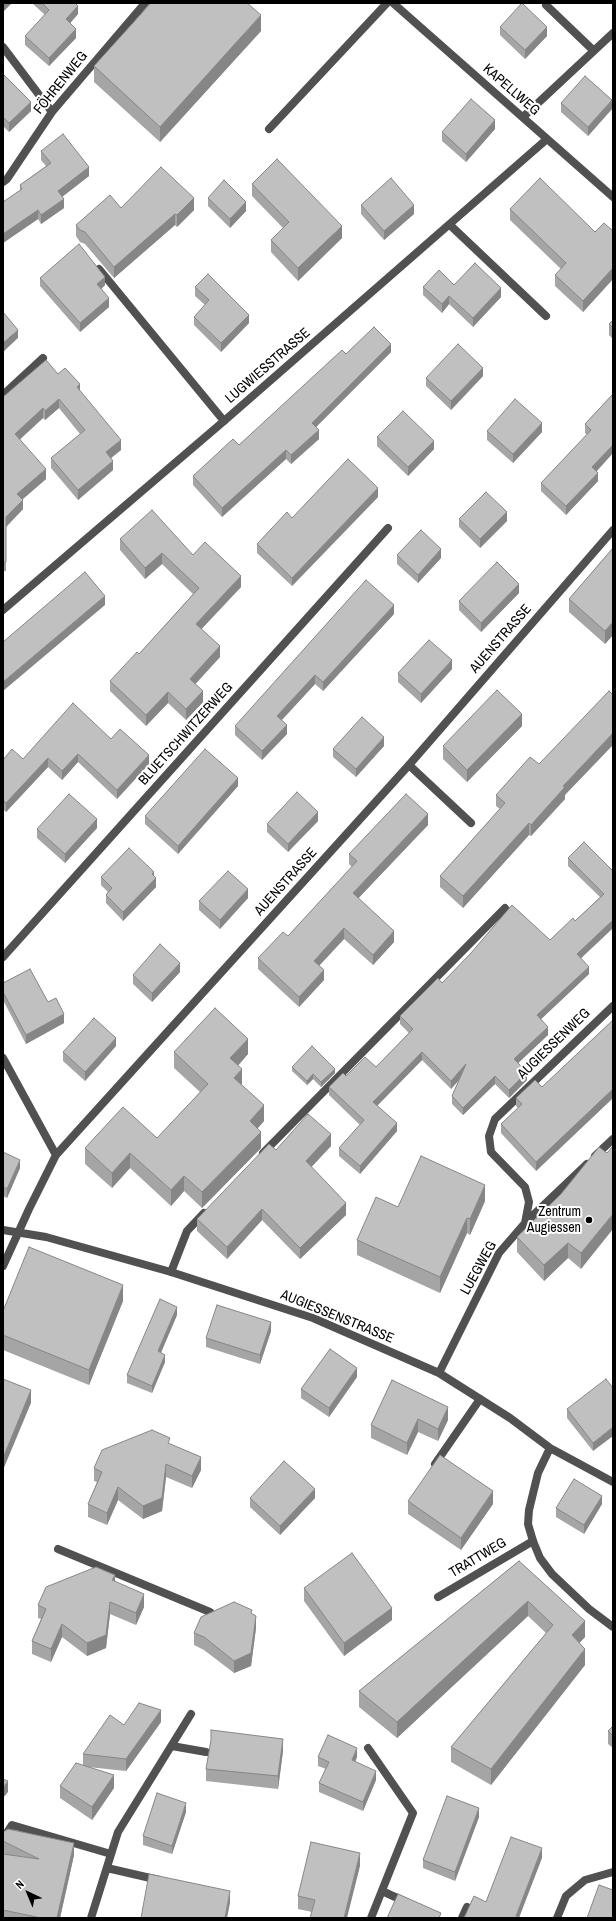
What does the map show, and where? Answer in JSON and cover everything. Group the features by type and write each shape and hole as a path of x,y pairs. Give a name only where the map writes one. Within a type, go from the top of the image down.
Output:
{"street":[{"name":"FÖHRENWEG","path":"3,182 7,179 52,112 144,3"},
{"path":"269,130 387,3"},
{"name":"KAPELLWEG","path":"393,3 613,197"},
{"path":"546,5 594,51"},
{"path":"523,117 613,33"},
{"path":"3,47 52,112"},
{"name":"LUGWIESSTRASSE","path":"3,610 224,421 547,139"},
{"path":"450,225 546,316"},
{"path":"91,259 224,421"},
{"path":"3,395 43,358"},
{"name":"BLUETSCHWITZERWEG","path":"3,957 388,528"},
{"name":"AUENSTRASSE","path":"3,1266 19,1233 28,1209 56,1156 409,765 613,530"},
{"path":"409,765 471,822"},
{"path":"259,1157 505,908"},
{"name":"AUGIESSENWEG","path":"525,1223 529,1202 524,1187 491,1152 489,1136 494,1119 613,1006"},
{"path":"3,1058 56,1156"},
{"name":"LUEGWEG","path":"439,1373 499,1253 525,1223 613,1139"},
{"path":"171,1272 187,1231 209,1208"},
{"name":"AUGIESSENSTRASSE","path":"3,1230 46,1238 171,1272 313,1318 439,1373 510,1418 550,1448 613,1482"},
{"path":"429,1472 480,1399"},
{"path":"550,1448 538,1473 529,1510 528,1524 533,1541 540,1558 552,1574 589,1609 613,1627"},
{"name":"TRATTWEG","path":"438,1597 533,1541"},
{"path":"58,1549 210,1612"},
{"path":"91,1918 118,1832 192,1714"},
{"path":"172,1746 206,1752"},
{"path":"368,1748 413,1813 371,1918"},
{"path":"3,1838 12,1825 111,1854"},
{"path":"107,1868 167,1882"},
{"path":"557,1918 566,1896 585,1880 613,1872"},
{"path":"382,1891 411,1905"},
{"path":"462,1918 467,1907"}],"building":[{"path":"42,3 75,3 78,6 66,19 76,29 49,58 25,36 49,10"},
{"path":"151,3 247,3 261,15 160,127 94,66"},
{"path":"522,3 547,27 525,50 500,27"},
{"path":"3,74 31,102 9,123 3,117"},
{"path":"585,76 612,100 588,127 561,103"},
{"path":"471,99 495,120 466,154 442,132"},
{"path":"63,134 89,167 58,191 64,199 41,215 38,210 3,234 3,202 22,189 20,185 51,163 41,151"},
{"path":"277,159 342,226 298,268 271,240 289,222 252,184"},
{"path":"161,167 194,198 177,215 175,214 114,267 85,232 80,230 76,225 110,195 121,208"},
{"path":"391,178 414,205 384,231 361,205"},
{"path":"540,178 595,232 604,223 613,231 613,268 583,301 555,275 566,263 510,209"},
{"path":"224,180 246,202 230,219 208,198"},
{"path":"79,244 105,277 97,284 109,298 80,323 40,278"},
{"path":"475,263 501,288 473,318 449,296 442,304 423,287 439,270 454,285"},
{"path":"208,274 249,315 221,343 194,317 209,300 195,287"},
{"path":"3,312 18,330 3,343"},
{"path":"613,320 613,328 609,324"},
{"path":"374,327 391,344 312,423 319,430 291,455 286,450 222,508 193,476 233,439 239,445 342,350 346,354"},
{"path":"458,344 483,368 451,401 426,378"},
{"path":"46,360 58,374 65,368 80,384 77,387 121,440 106,452 113,461 78,490 51,458 85,430 59,399 45,411 43,408 15,434 46,469 17,494 23,500 6,517 6,562 3,562 3,397"},
{"path":"613,394 613,445 592,467 598,473 566,506 541,483 591,430 585,424"},
{"path":"515,399 542,423 513,454 487,431"},
{"path":"403,411 434,441 408,467 377,437"},
{"path":"348,459 378,488 292,578 257,544 287,512 292,518"},
{"path":"486,492 507,512 480,539 459,519"},
{"path":"152,510 193,555 205,542 241,576 196,624 220,646 190,679 203,691 186,709 168,692 146,715 110,681 137,652 139,654 199,588 162,553 145,568 120,539"},
{"path":"421,530 441,549 418,575 397,555"},
{"path":"613,548 613,622 605,631 569,599"},
{"path":"497,562 519,584 481,623 459,601"},
{"path":"85,572 105,596 3,682 3,642"},
{"path":"366,580 394,605 323,682 315,675 277,716 287,725 262,751 235,726"},
{"path":"429,640 452,660 421,694 398,673"},
{"path":"497,690 522,714 467,770 443,746"},
{"path":"609,691 613,695 613,733 563,786 565,787 531,825 529,823 463,896 440,876 505,803 496,795 530,757 539,764"},
{"path":"73,703 111,739 120,729 149,755 117,790 78,754 62,771 48,758 6,803 3,800 3,760 12,749 23,759"},
{"path":"362,717 384,737 356,769 333,749"},
{"path":"205,749 238,778 178,846 145,816"},
{"path":"297,792 318,812 288,844 267,824"},
{"path":"69,794 97,819 65,854 37,829"},
{"path":"406,794 428,814 353,893 394,931 373,955 344,928 314,961 324,970 299,997 258,958 283,932 288,936 357,861 349,854"},
{"path":"584,842 613,871 613,920 577,954 589,967 537,1015 548,1027 514,1059 527,1072 509,1090 495,1076 463,1108 452,1096 466,1064 451,1081 422,1052 373,1102 397,1123 360,1166 339,1148 364,1120 329,1087 343,1073 346,1076 365,1057 376,1067 413,1029 400,1016 438,978 442,983 471,953 512,905 550,940 573,918 575,921 604,894 568,858"},
{"path":"129,848 154,872 152,874 156,878 123,912 106,895 112,888 101,877"},
{"path":"228,871 248,889 220,920 199,901"},
{"path":"160,944 180,963 152,993 133,975"},
{"path":"30,969 48,1002 56,998 64,1014 26,1035 3,992 3,983"},
{"path":"215,1008 248,1039 230,1058 242,1069 234,1078 264,1105 250,1121 261,1132 202,1192 184,1176 171,1190 130,1153 112,1173 85,1148 123,1107 157,1138 208,1084 174,1052"},
{"path":"94,1018 116,1038 85,1072 63,1052"},
{"path":"613,1020 613,1089 536,1162 501,1124 522,1104 516,1098 535,1080 542,1087"},
{"path":"312,1046 335,1069 321,1082 313,1074 307,1081 292,1067"},
{"path":"308,1114 331,1134 306,1161 346,1203 300,1248 262,1209 227,1247 197,1219 269,1144 276,1150"},
{"name":"Zentrum Augiessen","path":"613,1146 613,1214 581,1253 568,1243 544,1265 517,1237 561,1194 599,1147 607,1153"},
{"path":"3,1152 20,1160 7,1189 3,1187"},
{"path":"421,1156 485,1185 470,1219 467,1218 440,1277 357,1240 376,1197 398,1207"},
{"path":"29,1247 123,1285 89,1370 3,1335 3,1311"},
{"path":"160,1299 177,1307 158,1351 165,1355 152,1386 127,1375"},
{"path":"217,1305 271,1322 260,1355 206,1338"},
{"path":"330,1349 357,1368 329,1408 301,1389"},
{"path":"3,1379 31,1390 3,1458"},
{"path":"606,1379 613,1388 613,1427 593,1443 567,1409"},
{"path":"392,1380 448,1407 438,1429 418,1419 407,1443 371,1425"},
{"path":"152,1430 170,1438 168,1443 201,1457 192,1476 166,1464 162,1498 143,1506 118,1487 107,1513 88,1504 102,1472 94,1468 102,1450"},
{"path":"440,1455 493,1491 461,1538 408,1501"},
{"path":"284,1461 315,1489 280,1526 250,1498"},
{"path":"574,1479 602,1496 584,1525 556,1508"},
{"path":"352,1553 392,1608 344,1643 304,1588"},
{"path":"519,1561 585,1621 572,1635 585,1649 491,1769 451,1747 553,1625 528,1601 397,1722 359,1691"},
{"path":"96,1567 115,1575 112,1580 144,1594 136,1613 110,1602 106,1635 87,1643 62,1624 51,1649 32,1641 46,1609 38,1605 46,1587"},
{"path":"234,1602 252,1610 251,1613 256,1616 251,1653 234,1661 204,1637 194,1633 201,1617"},
{"path":"139,1703 161,1710 126,1759 83,1754 110,1715 124,1725"},
{"path":"613,1726 613,1736 608,1731"},
{"path":"211,1730 283,1739 278,1776 206,1769 211,1740"},
{"path":"328,1735 357,1748 352,1760 376,1771 363,1802 319,1783 329,1762 318,1757"},
{"path":"76,1763 114,1775 92,1807 60,1786"},
{"path":"3,1779 8,1781 3,1788"},
{"path":"157,1793 186,1803 172,1846 143,1836"},
{"path":"447,1796 479,1808 455,1872 423,1860"},
{"path":"8,1829 74,1843 57,1918 41,1918 3,1910 3,1854 39,1859 3,1841 3,1832"},
{"path":"511,1837 542,1848 516,1916 520,1918 464,1918 474,1896 486,1902"},
{"path":"311,1842 360,1853 344,1918 310,1918 315,1900 298,1896"},
{"path":"149,1874 230,1891 225,1918 141,1918"},
{"path":"599,1885 613,1890 613,1918 587,1918"},
{"path":"398,1894 441,1913 439,1918 387,1918"}],"place":[{"name":"Zentrum Augiessen","path":"589,1220"}]}
